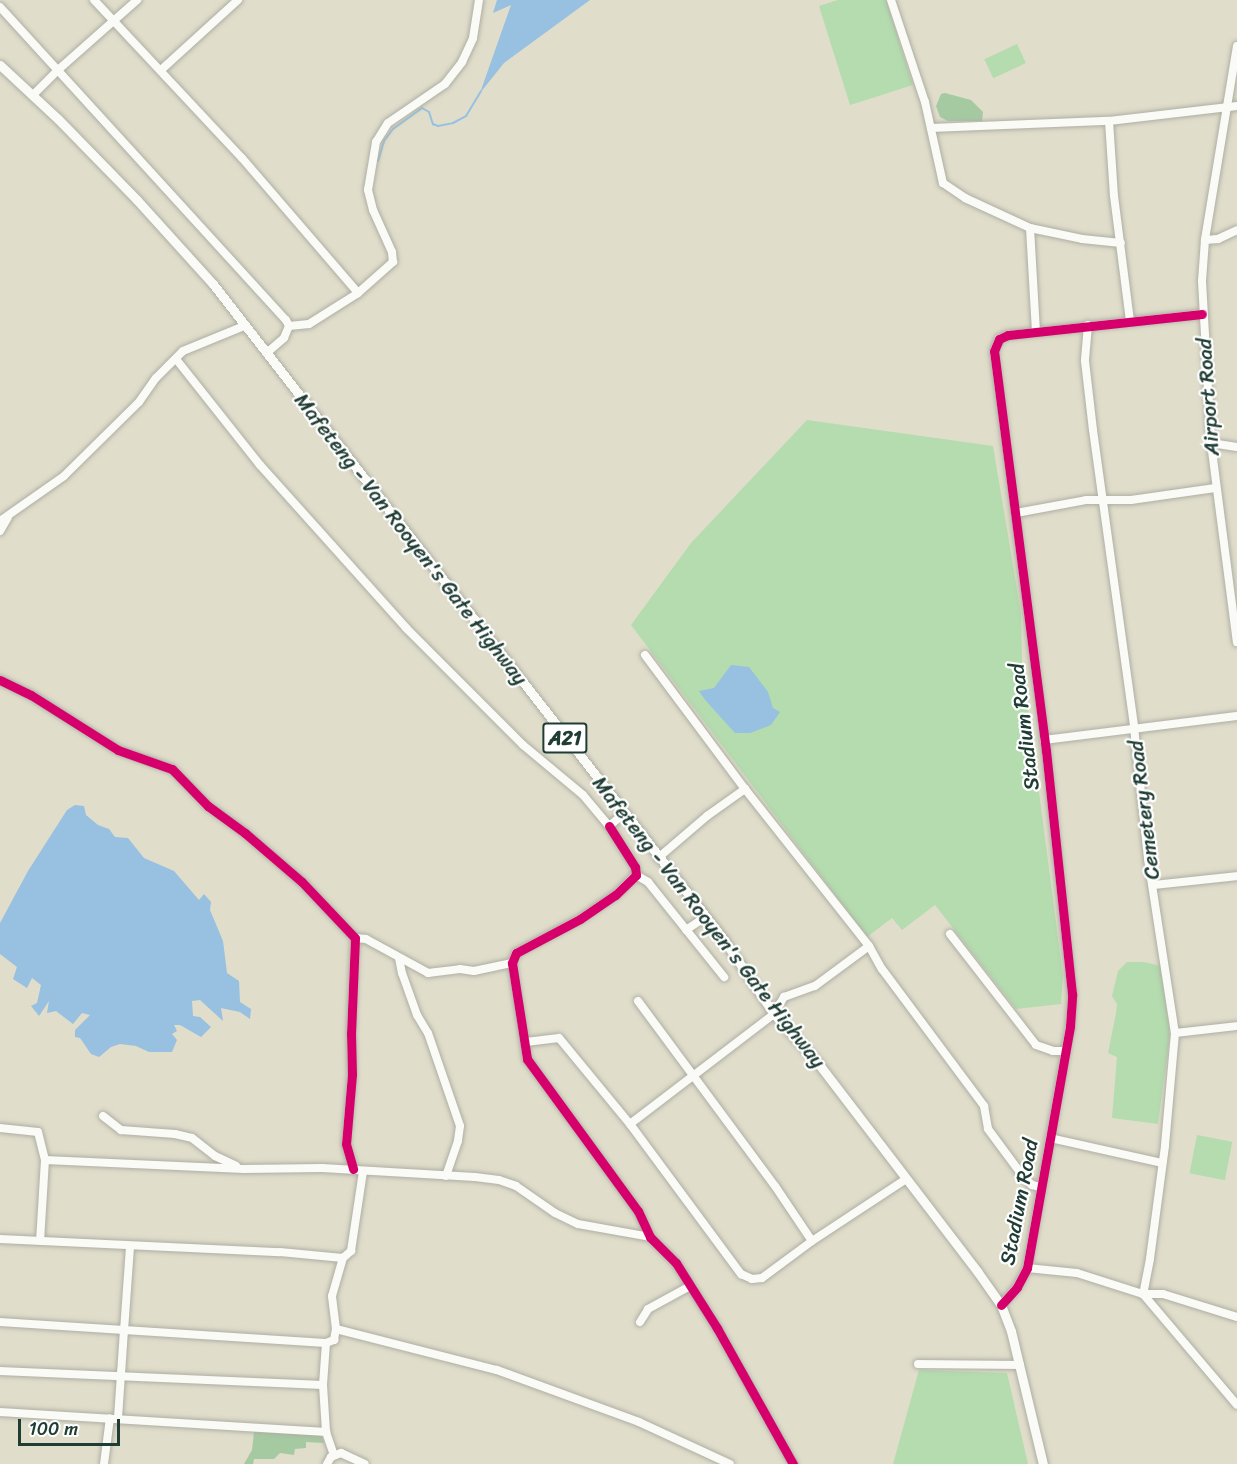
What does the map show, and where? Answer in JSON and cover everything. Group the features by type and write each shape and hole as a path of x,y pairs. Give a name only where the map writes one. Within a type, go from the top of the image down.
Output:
{"main road":[{"name":"Mafeteng - Van Rooyen's Gate Highway","path":"0,65 137,200 213,284 705,916 774,1014 818,1063 1000,1305 1020,1365 1043,1464"}],"street":[{"path":"94,0 242,158 358,293"},
{"path":"33,95 137,0"},
{"path":"160,70 238,0"},
{"path":"289,326 309,324 358,293 387,268 394,258 372,210 368,190 376,142 388,123 445,84 462,62 473,38 478,0"},
{"path":"891,0 931,128 943,183 965,198 1030,228 1082,239 1121,243"},
{"path":"0,8 264,295 289,326"},
{"name":"Airport Road","path":"1237,46 1205,240 1202,314 1215,488 1237,642"},
{"path":"931,128 1109,121 1237,106"},
{"path":"1109,121 1114,196 1130,321"},
{"path":"1030,228 1036,331"},
{"path":"1205,240 1218,239 1237,230"},
{"name":"Stadium Road","path":"1000,1305 1017,1287 1027,1269 1066,1051 1072,994 1044,740 994,351 999,339 1036,331 1202,314"},
{"name":"Cemetery Road","path":"1088,325 1085,361 1153,885 1175,1033 1162,1163 1143,1294"},
{"path":"0,521 9,517 64,476 139,402 156,378 183,351 244,326"},
{"path":"267,353 284,338 289,326"},
{"path":"176,359 260,465 369,589 523,744 583,795 609,826 634,867 636,875 648,882 724,977"},
{"path":"1211,443 1237,447"},
{"path":"1016,513 1053,504 1103,499 1131,500 1215,488"},
{"path":"0,531 9,517"},
{"path":"645,655 745,789 869,946 882,969 984,1106 988,1129 1022,1175 1032,1185 1040,1187"},
{"path":"0,680 31,695 118,750 172,769 208,806 245,833 302,882 355,938 366,939 428,973 474,971 512,963"},
{"path":"1044,740 1237,716"},
{"path":"658,858 707,816 745,789"},
{"path":"609,826 625,813"},
{"path":"636,875 615,895 580,919 516,954 512,963 527,1059 638,1211 650,1237 676,1263 717,1328 793,1464"},
{"path":"1153,885 1237,876"},
{"path":"686,930 705,916"},
{"path":"950,934 1036,1045 1053,1051 1066,1051"},
{"path":"353,1169 346,1144 352,1074 351,1034 355,938"},
{"path":"630,1124 774,1014 784,997 815,986 869,946"},
{"path":"399,958 417,1015 428,1033 460,1126 458,1142 446,1176"},
{"path":"638,1001 775,1186 812,1241"},
{"path":"1175,1033 1237,1026"},
{"path":"526,1042 560,1038 630,1124 741,1274 752,1280 762,1278 812,1241 906,1179"},
{"path":"103,1116 121,1130 175,1134 192,1138 223,1161 243,1168"},
{"path":"0,1128 38,1132 45,1161 40,1241"},
{"path":"1050,1138 1162,1163"},
{"path":"45,1161 243,1168 353,1169 363,1172 499,1180 516,1186 555,1213 578,1224 650,1237"},
{"path":"0,1322 326,1343 334,1340 336,1329 333,1296 343,1258 351,1251 363,1172"},
{"path":"0,1239 130,1247 280,1252 343,1258"},
{"path":"104,1464 114,1419 130,1247"},
{"path":"1027,1269 1077,1273 1143,1294 1163,1294 1237,1317"},
{"path":"640,1322 648,1309 690,1286"},
{"path":"1143,1294 1237,1406"},
{"path":"336,1329 497,1370 639,1422 730,1464"},
{"path":"326,1343 324,1385 326,1432 334,1455"},
{"path":"918,1364 1020,1365"},
{"path":"0,1371 324,1385"},
{"path":"0,1412 326,1432"},
{"path":"327,1464 334,1455 341,1453 365,1464"}],"green space":[{"path":"838,0 886,0 913,85 850,105 819,6"},
{"path":"1017,44 1026,63 993,78 984,59"},
{"path":"941,94 971,100 983,112 982,121 948,121 940,117 936,106"},
{"path":"807,420 993,446 1021,613 1022,662 1063,976 1061,1004 1016,1009 935,905 902,930 892,918 867,937 631,625 691,543"},
{"path":"1127,962 1144,962 1161,966 1170,1034 1158,1124 1112,1118 1117,1057 1108,1053 1117,1004 1112,996 1118,971"},
{"path":"1197,1135 1232,1142 1225,1180 1190,1173"},
{"path":"919,1370 1007,1373 1028,1464 893,1464"},
{"path":"254,1432 321,1435 324,1443 306,1442 306,1448 295,1449 294,1455 280,1453 274,1459 254,1459 253,1464 244,1464 252,1450"}],"water":[{"path":"497,0 590,0 504,63 480,93 511,5 493,13"},
{"path":"731,665 749,667 768,692 773,708 780,712 771,725 750,733 735,733 699,691 714,688"},
{"path":"75,805 84,806 86,815 98,825 109,829 115,837 128,838 144,858 174,871 199,900 204,894 211,902 210,910 223,941 227,973 239,981 240,1002 251,1009 250,1019 240,1012 221,1008 223,1021 200,1000 192,1001 193,1016 200,1017 211,1027 201,1037 180,1025 174,1025 177,1031 172,1034 177,1040 172,1052 149,1052 136,1046 120,1044 111,1047 99,1057 91,1054 80,1038 75,1037 75,1030 90,1015 82,1013 73,1024 56,1011 47,1013 49,1001 39,1016 31,1006 37,1003 41,985 32,978 27,988 13,979 17,967 0,954 0,923 28,871 67,810"}],"waterway":[{"path":"378,161 384,141 393,129 422,108 429,112 433,124 438,126 453,123 466,116 481,91"}],"cycle path":[{"path":"1001,1305 1017,1287 1027,1268 1070,1026 1072,994 1046,751 994,351 999,339 1008,335 1202,314"},
{"path":"0,680 31,695 118,750 172,769 208,806 245,833 302,882 355,938 351,1034 352,1074 346,1144 353,1169"},
{"path":"609,826 635,867 636,875 615,895 580,919 516,953 512,963 527,1059 638,1211 650,1237 676,1263 717,1328 793,1464"}]}
